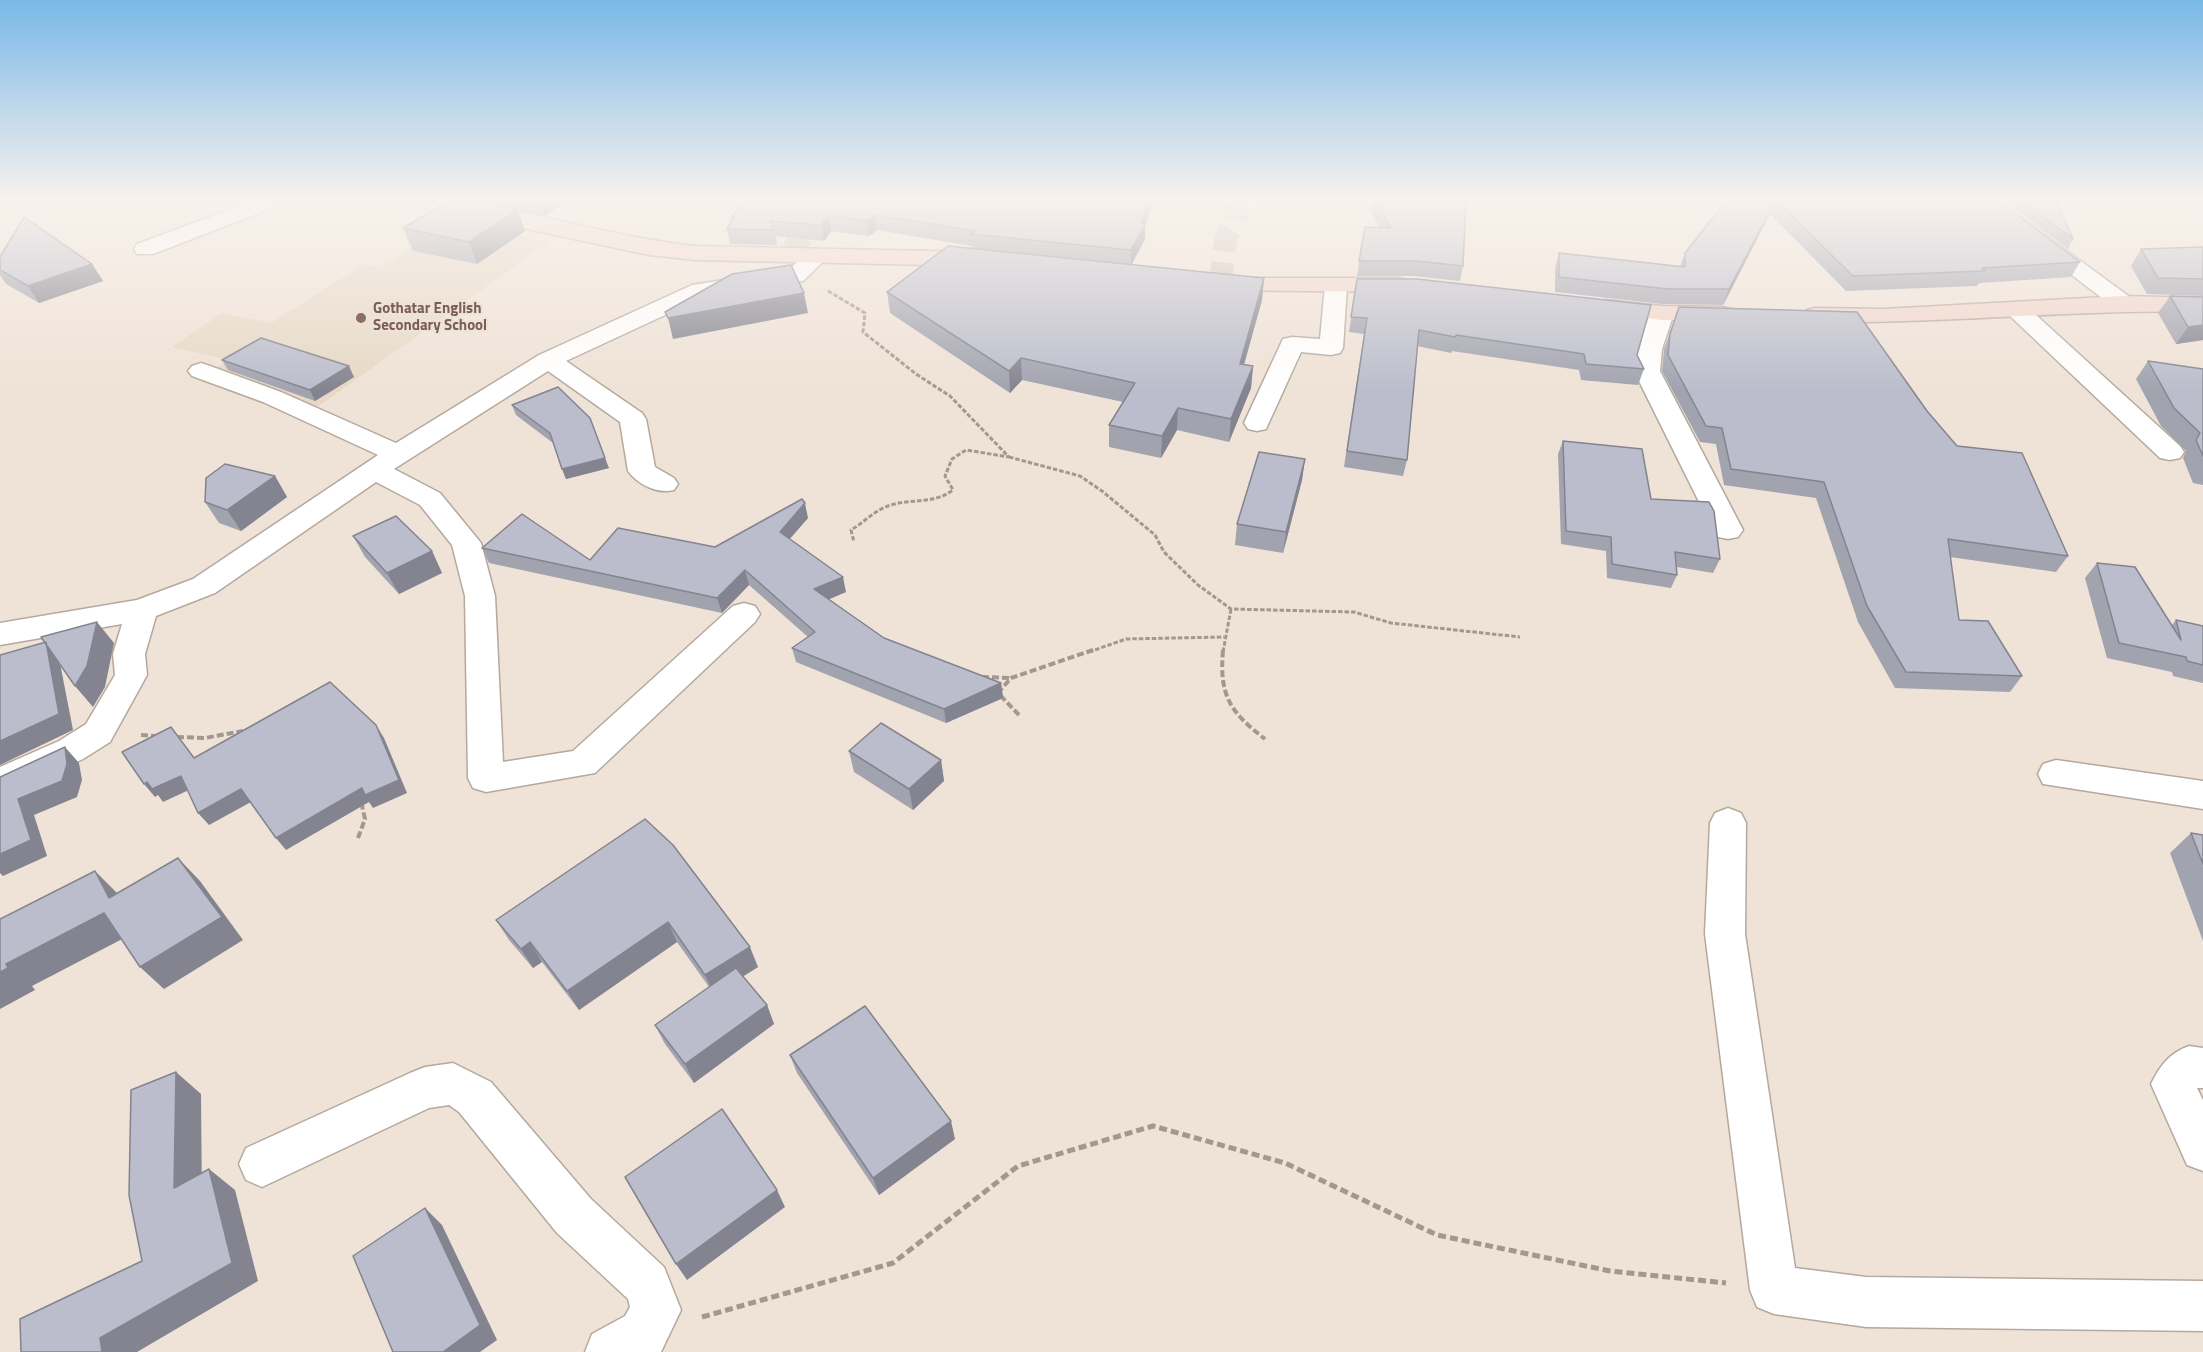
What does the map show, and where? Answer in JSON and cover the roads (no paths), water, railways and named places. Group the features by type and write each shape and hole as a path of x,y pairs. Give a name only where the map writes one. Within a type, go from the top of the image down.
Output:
{"street":[{"path":"0,634 142,610 204,586 387,462 548,360 700,290 795,276 809,264"},
{"path":"2071,264 2123,303"},
{"path":"1197,283 1426,286"},
{"path":"1257,423 1292,344 1331,348 1336,286"},
{"path":"1790,315 1883,316 2123,303 2203,305"},
{"path":"1580,304 1662,313 1743,314"},
{"path":"2017,310 2170,452"},
{"path":"1662,313 1656,337 1646,356 1647,371 1728,530"},
{"path":"548,360 633,419 642,471 664,484"},
{"path":"201,371 272,397 387,462 430,500 466,543 480,596 486,778 583,763 744,614"},
{"path":"0,783 71,750 98,733 131,675 129,654 142,610"},
{"path":"2056,774 2203,795"},
{"path":"1728,823 1725,934 1774,1290 1866,1302 2203,1306"},
{"path":"2203,1068 2188,1066 2173,1084 2203,1149"},
{"path":"262,1164 425,1089 453,1084 475,1097 574,1216 647,1284 656,1310 627,1343"}],"tunnel":[{"path":"1220,285 1223,264"}],"place":[{"name":"Gothatar English Secondary School","path":"361,318"}]}
